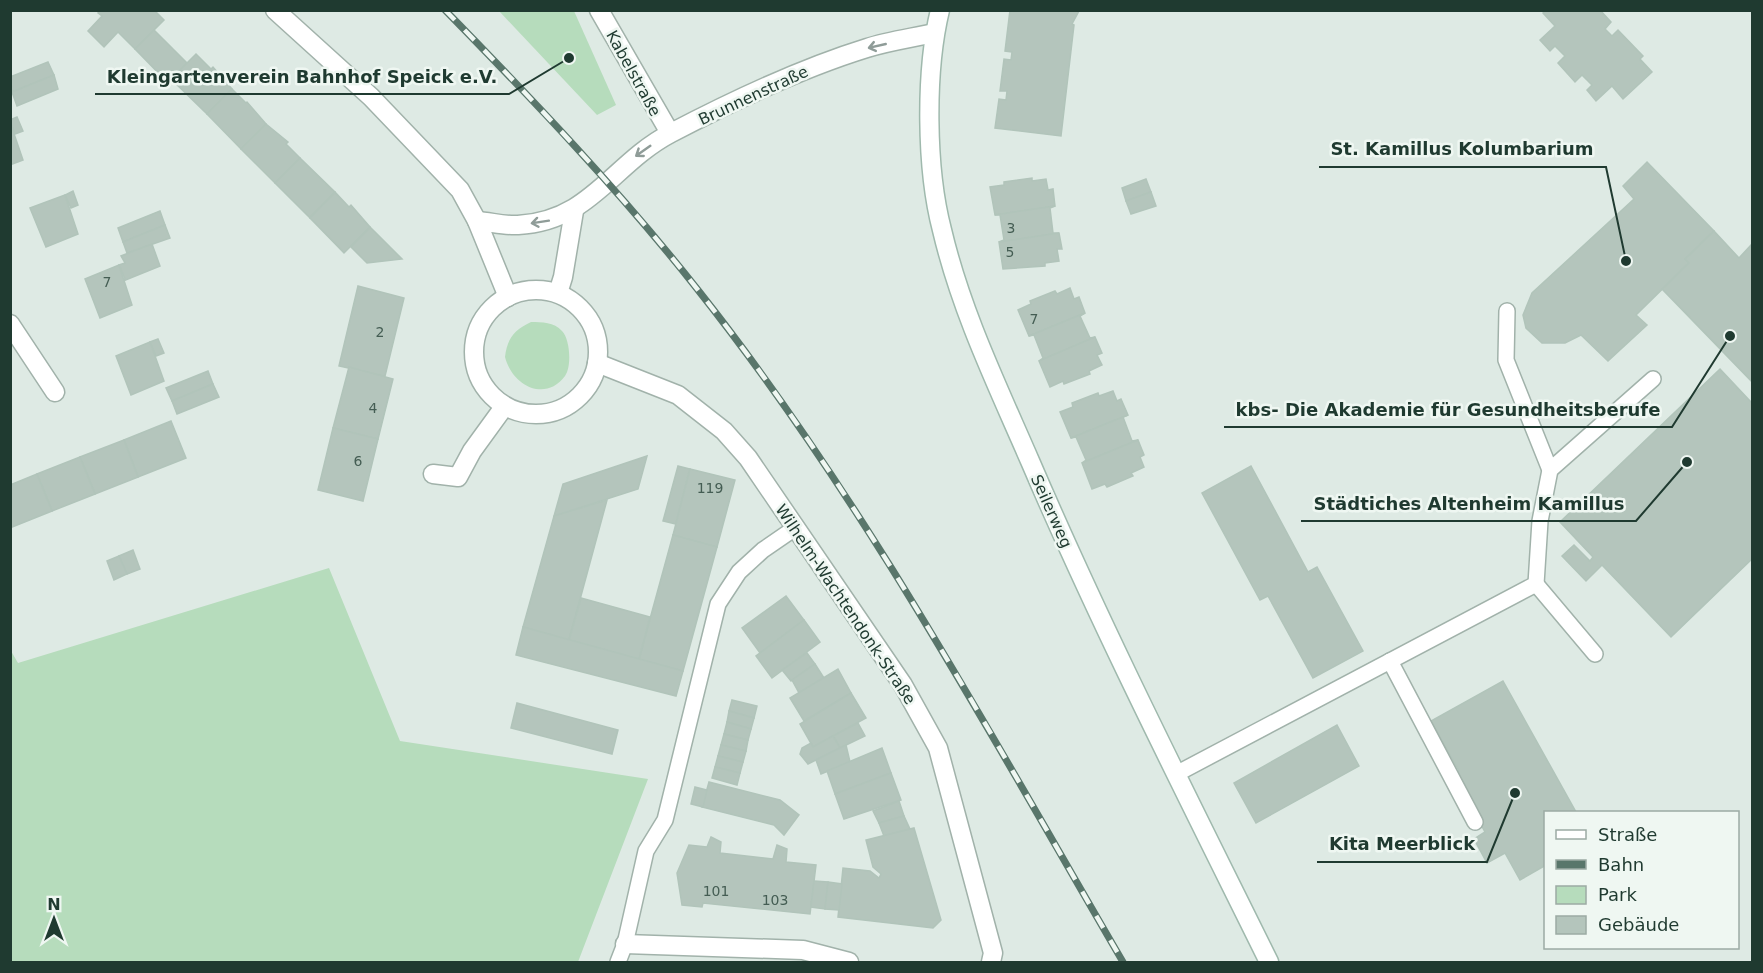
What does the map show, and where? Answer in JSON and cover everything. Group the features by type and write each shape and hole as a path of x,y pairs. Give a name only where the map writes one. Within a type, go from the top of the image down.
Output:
{"street":[{"path":"275,10 370,98 460,190 477,221 508,297"},
{"name":"Kabelstraße","path":"599,10 670,133"},
{"path":"934,33 940,10"},
{"name":"Brunnenstraße","path":"477,221 516,225 549,221 574,211 634,157 670,133 795,73 869,47 934,33"},
{"name":"Seilerweg","path":"934,33 932,164 941,228 962,304 1056,523 1269,963"},
{"path":"558,293 563,277 574,211"},
{"path":"525,291 558,293 574,301 585,314 597,342 597,363 587,388 572,404 543,415 525,414 504,407 487,392 476,371 473,349 476,334 486,315 508,297 525,291"},
{"path":"10,324 55,392"},
{"name":"Wilhelm-Wachtendonk-Straße","path":"597,363 678,395 724,431 748,458 903,685 938,748 991,942 993,953 991,963"},
{"path":"434,474 458,477 472,451 504,407"},
{"path":"625,944 803,950 849,963"}],"lane":[{"path":"1507,310 1506,360 1550,470 1540,520 1536,584 1595,654"},
{"path":"1550,470 1653,379"},
{"path":"618,963 625,944 646,851 665,820 718,604 739,572 763,550 795,528"},
{"path":"1176,774 1536,584"},
{"path":"1390,661 1475,822"}],"green space":[{"path":"499,11 574,11 616,105 597,115"},
{"path":"531,322 552,324 562,331 567,340 569,359 567,372 557,384 548,388 530,387 522,382 515,376 505,357 512,336"},
{"path":"329,568 400,741 648,779 578,962 11,962 11,651 18,663"}],"building":[{"path":"101,10 154,10 164,20 135,49 118,32 104,47 88,31 102,16 98,13"},
{"path":"1010,10 1079,11 1072,24 1074,25 1061,136 995,128 999,99 1006,100 1007,91 1000,91 1004,59 1011,60 1012,52 1005,51"},
{"path":"1546,10 1600,10 1611,22 1605,29 1612,36 1618,30 1643,56 1640,59 1652,72 1623,99 1612,86 1596,101 1587,90 1592,85 1582,75 1575,82 1558,63 1565,56 1555,46 1550,51 1540,40 1555,26 1543,13"},
{"path":"154,30 187,63 168,83 135,49"},
{"path":"196,54 211,69 213,67 232,89 207,114 171,79"},
{"path":"48,62 54,75 12,92 10,77"},
{"path":"54,75 58,89 17,106 12,92"},
{"path":"232,89 266,124 241,149 207,114"},
{"path":"17,117 23,131 15,134 10,120"},
{"path":"10,122 23,160 10,165"},
{"path":"266,124 288,142 286,144 300,158 275,183 241,149"},
{"path":"300,158 335,192 310,218 275,183"},
{"path":"1647,162 1714,231 1685,259 1689,263 1636,315 1647,325 1608,361 1581,335 1565,343 1542,343 1526,328 1523,315 1532,293 1634,199 1623,186"},
{"path":"1032,178 1032,181 1046,179 1048,190 1053,189 1055,206 995,215 990,187 1004,185 1004,182"},
{"path":"1146,179 1151,192 1126,201 1122,188"},
{"path":"73,191 78,205 71,208 65,195"},
{"path":"335,192 349,207 351,205 370,227 344,253 310,218"},
{"path":"1151,192 1156,206 1131,214 1126,201"},
{"path":"65,195 78,234 46,247 30,208"},
{"path":"1055,206 1050,208 1053,233 1059,233 999,242 1004,240 1000,215 995,215"},
{"path":"160,211 165,225 123,242 118,228"},
{"path":"165,225 170,238 127,253 123,242"},
{"path":"370,227 402,259 367,263 351,247"},
{"path":"1714,231 1739,258 1752,244 1752,382 1662,289 1689,263 1685,259"},
{"path":"1059,233 1062,249 1057,249 1059,261 1045,263 1045,266 1003,269 999,242"},
{"path":"152,244 160,266 123,281 125,279 119,265 125,263 121,256"},
{"path":"119,265 132,305 100,318 85,279"},
{"path":"358,286 404,298 385,376 339,366"},
{"path":"1070,288 1074,299 1079,297 1085,313 1029,336 1018,310 1031,304 1030,301"},
{"path":"1085,313 1080,316 1090,338 1095,337 1039,361 1043,358 1034,335 1029,336"},
{"path":"1095,337 1102,353 1097,355 1102,365 1089,371 1090,374 1050,387 1039,361"},
{"path":"158,339 164,353 156,356 150,342"},
{"path":"150,342 164,381 131,395 116,356"},
{"path":"349,367 393,379 378,439 333,428"},
{"path":"1720,369 1752,403 1752,559 1671,637 1602,565 1586,581 1562,556 1574,545 1590,561 1593,557 1560,522"},
{"path":"208,371 213,384 172,401 166,388"},
{"path":"213,384 219,397 177,414 172,401"},
{"path":"1113,391 1117,401 1121,399 1128,415 1071,438 1060,412 1073,407 1072,403 1098,393 1099,396"},
{"path":"1123,417 1132,441 1138,440 1082,463 1086,460 1076,437 1071,438"},
{"path":"171,421 186,458 138,477 124,440"},
{"path":"333,428 378,439 363,501 318,490"},
{"path":"124,440 138,477 95,494 80,457"},
{"path":"1138,440 1144,455 1140,457 1144,467 1131,473 1133,476 1107,487 1105,484 1092,489 1082,463"},
{"path":"647,456 638,489 554,516 563,484"},
{"path":"80,457 95,494 52,511 37,474"},
{"path":"678,466 690,469 676,524 663,521"},
{"path":"1251,466 1308,572 1317,567 1363,651 1313,678 1268,596 1260,600 1202,493"},
{"path":"690,469 735,480 717,547 673,535"},
{"path":"37,474 52,511 10,528 10,485"},
{"path":"607,500 569,640 523,627 554,516"},
{"path":"673,535 717,547 683,671 639,659"},
{"path":"133,550 140,569 127,574 119,556"},
{"path":"119,556 127,574 114,580 107,561"},
{"path":"786,596 804,620 760,653 742,628"},
{"path":"581,598 650,617 639,659 569,640"},
{"path":"804,620 820,642 772,678 756,656"},
{"path":"523,627 683,671 676,696 516,655"},
{"path":"807,653 815,664 791,681 782,670"},
{"path":"815,664 824,678 799,693 792,680"},
{"path":"838,669 851,693 804,721 790,698"},
{"path":"1503,681 1575,811 1544,811 1544,866 1520,880 1505,853 1487,863 1474,839 1485,832 1453,774 1459,771 1431,721"},
{"path":"851,693 866,718 813,747 800,724"},
{"path":"732,700 757,706 754,718 729,711"},
{"path":"517,703 618,730 612,754 511,728"},
{"path":"729,711 754,718 751,729 727,722"},
{"path":"727,722 751,729 748,740 724,734"},
{"path":"858,723 865,736 840,748 833,736"},
{"path":"1337,725 1359,766 1256,823 1234,783"},
{"path":"724,734 748,740 746,751 721,745"},
{"path":"833,736 840,748 808,764 800,754 802,748 811,743 813,747"},
{"path":"721,745 746,751 743,762 718,756"},
{"path":"846,745 850,762 821,774 816,760"},
{"path":"882,748 891,773 835,794 827,771"},
{"path":"718,756 743,762 740,773 715,767"},
{"path":"715,767 740,773 737,785 712,778"},
{"path":"891,773 901,800 844,819 835,794"},
{"path":"709,782 780,800 799,815 784,835 774,825 702,807"},
{"path":"695,787 707,790 703,807 691,804"},
{"path":"899,801 904,816 879,823 873,811"},
{"path":"904,816 910,829 884,836 879,823"},
{"path":"914,828 941,920 933,928 838,917 843,868 870,871 879,878 881,874 873,867 866,840"},
{"path":"711,837 721,842 720,853 773,859 777,845 787,849 786,862 816,865 810,914 703,903 702,907 682,905 677,873 689,845 707,847"},
{"path":"814,881 828,882 825,909 811,907"},
{"path":"828,882 842,884 839,910 825,909"}],"railway":[{"path":"445,10 543,112 638,217 698,290 758,369 815,451 923,618 1123,962"}],"place":[{"name":"Kleingartenverein Bahnhof Speick e.V.","path":"569,58"},
{"name":"St. Kamillus Kolumbarium","path":"1626,261"},
{"name":"kbs- Die Akademie für Gesundheitsberufe","path":"1730,336"},
{"name":"Städtiches Altenheim Kamillus","path":"1687,462"},
{"name":"Kita Meerblick","path":"1515,793"}]}
